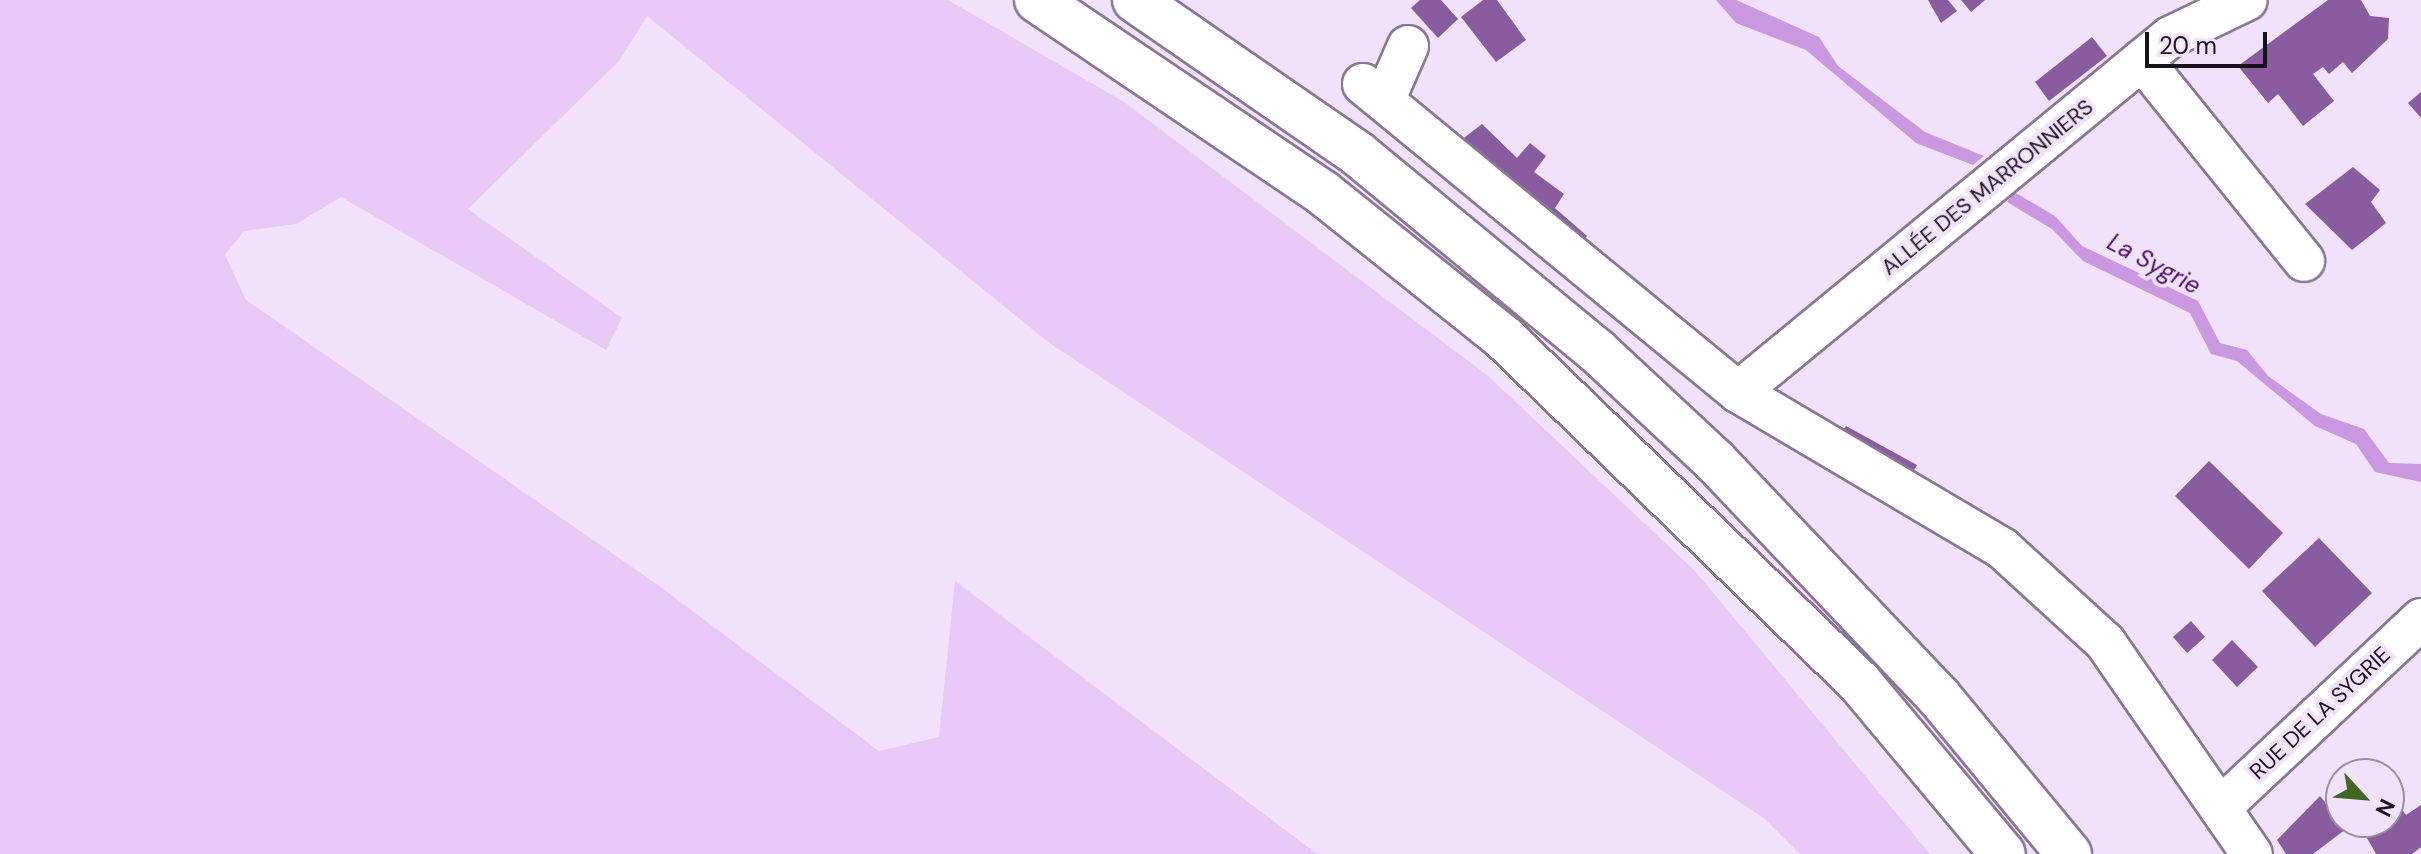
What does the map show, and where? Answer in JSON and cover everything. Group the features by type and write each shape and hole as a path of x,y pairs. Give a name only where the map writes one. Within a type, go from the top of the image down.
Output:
{"highway":[{"path":"1037,0 1323,193 1505,339 1859,682 2003,854"},
{"path":"1135,0 1358,154 1597,351 1715,461 1918,675 2069,854"}],"street":[{"name":"ALLÉE DES MARRONNIERS","path":"1738,392 2170,37 2247,0"},
{"path":"1408,46 1374,93 1738,392 2003,549 2105,642 2252,854"},
{"path":"2142,60 2304,261"},
{"name":"RUE DE LA SYGRIE","path":"2220,808 2421,619"}],"shaded area":[{"path":"0,0 948,0 1124,102 1487,375 1695,571 1930,854 1800,854 1765,819 1048,342 647,16 619,61 468,209 622,318 606,350 341,197 296,224 244,231 225,255 246,300 658,585 879,751 939,737 955,581 1317,854 0,854"},
{"path":"1716,0 1736,0 1819,37 1838,66 1925,132 1984,156 1973,165 1916,143 1806,50 1736,23"},
{"path":"2014,192 2055,216 2082,246 2198,301 2220,343 2247,350 2268,376 2321,414 2364,429 2389,463 2421,464 2421,482 2375,472 2356,444 2315,426 2237,361 2211,354 2190,313 2083,261 2052,229 2007,202"}],"building":[{"path":"1420,0 1441,0 1458,19 1438,38 1411,8"},
{"path":"1483,0 1497,0 1526,40 1496,62 1461,17"},
{"path":"1928,0 1948,0 1957,11 1941,23"},
{"path":"1961,0 1985,0 1971,12"},
{"path":"2328,0 2361,0 2370,16 2389,18 2388,39 2352,73 2343,62 2329,74 2323,67 2313,74 2334,101 2303,126 2278,94 2268,103 2238,66"},
{"path":"2092,37 2107,56 2049,101 2035,82"},
{"path":"2421,92 2421,118 2408,103"},
{"path":"1482,124 1517,158 1530,143 1546,156 1534,172 1564,194 1555,208 1587,236 1581,244 1456,144"},
{"path":"2353,167 2380,190 2371,202 2386,223 2352,250 2305,204"},
{"path":"1846,426 1917,465 1908,480 1837,440"},
{"path":"2209,461 2283,533 2249,569 2175,496"},
{"path":"2319,538 2372,593 2315,647 2262,591"},
{"path":"2191,621 2205,637 2187,653 2173,637"},
{"path":"2232,640 2258,667 2237,687 2212,660"},
{"path":"2320,796 2325,802 2325,838 2334,838 2313,854 2286,854 2277,840"},
{"path":"2421,805 2421,847 2412,854 2376,854 2367,838 2405,838 2405,814"}],"water label":[{"name":"La Sygrie","path":"2154,264"}]}
